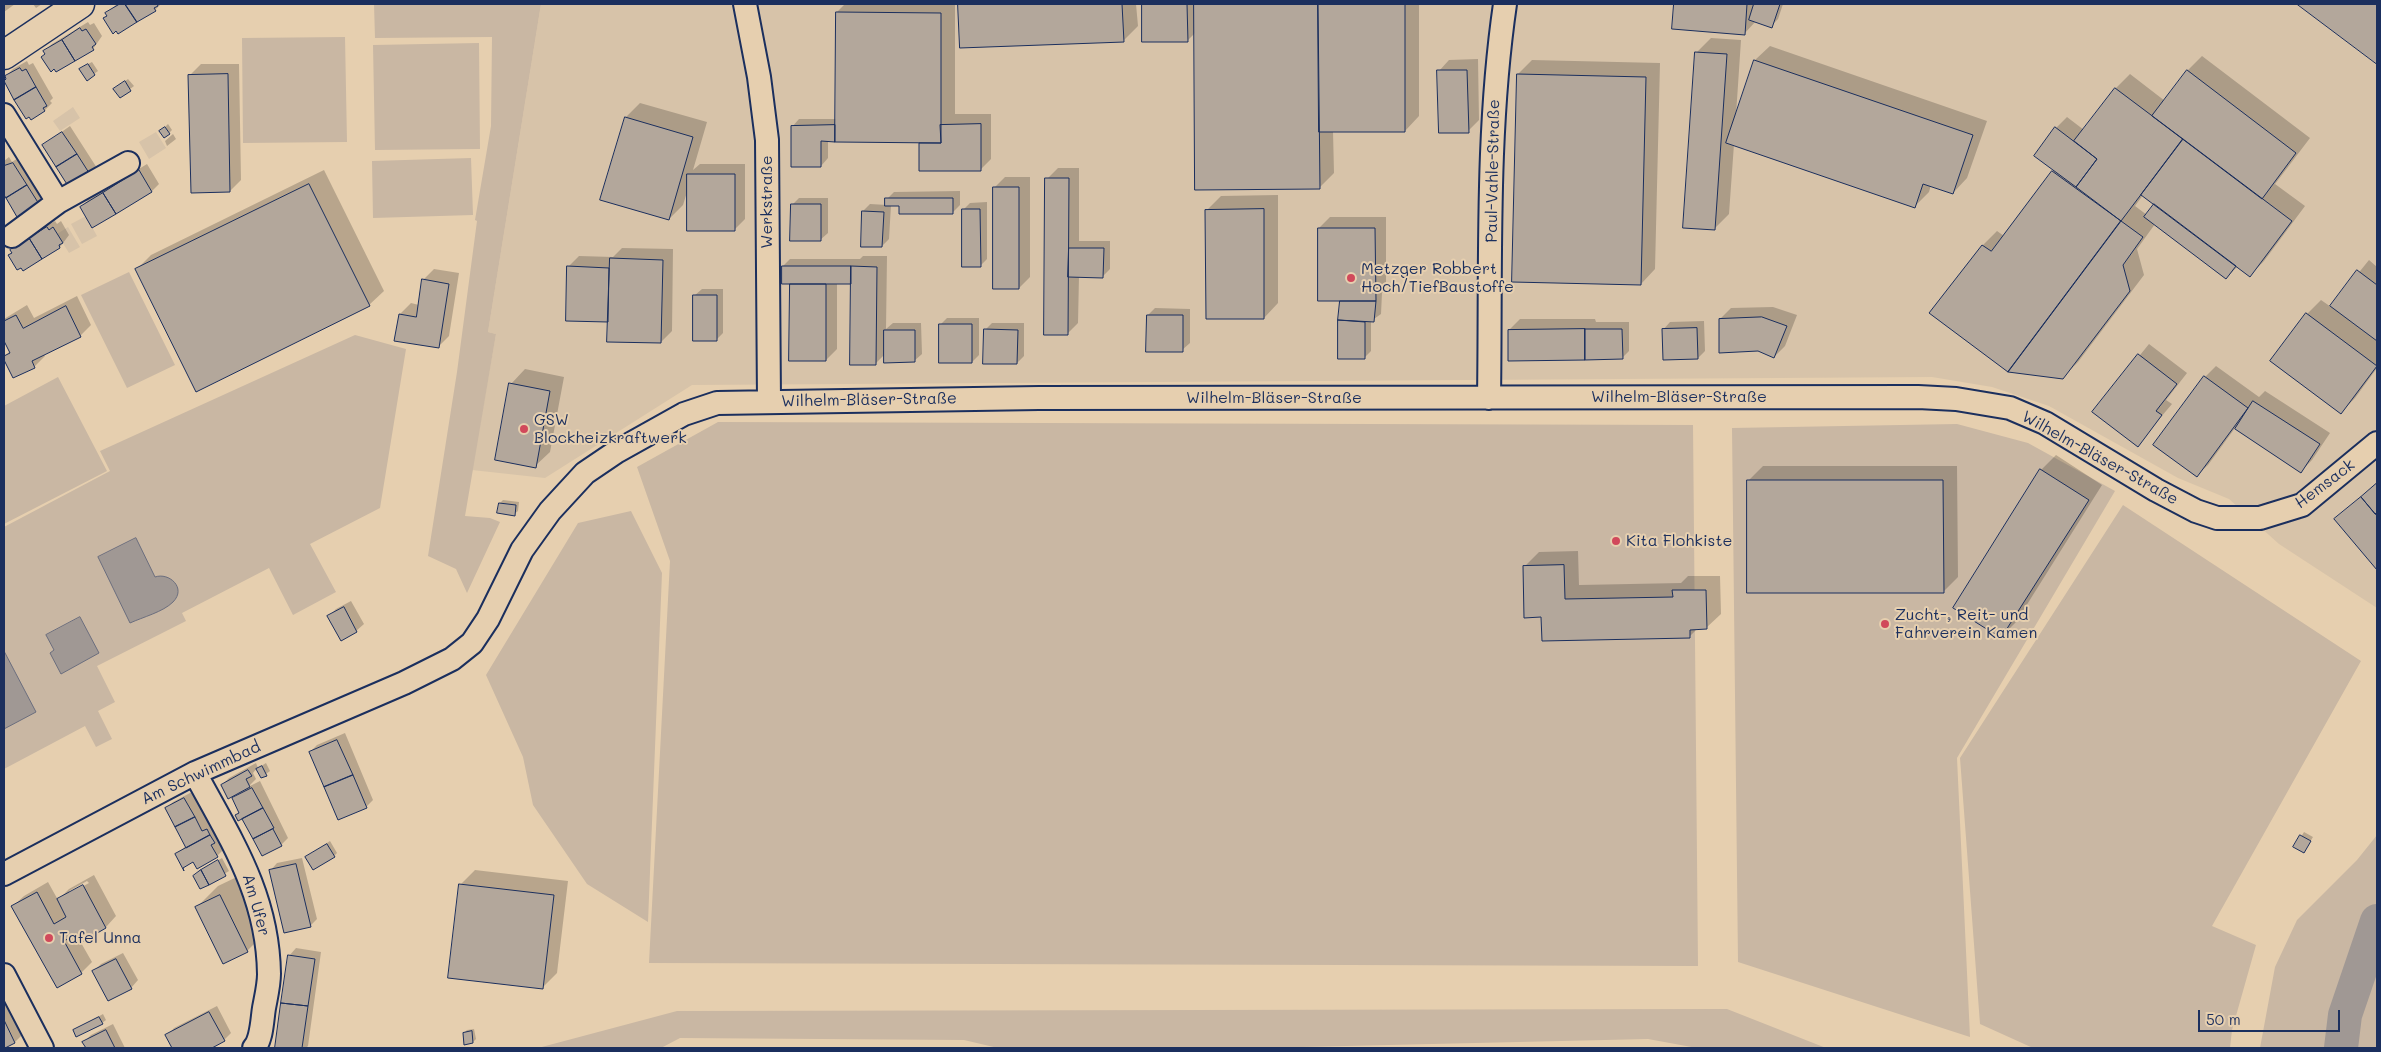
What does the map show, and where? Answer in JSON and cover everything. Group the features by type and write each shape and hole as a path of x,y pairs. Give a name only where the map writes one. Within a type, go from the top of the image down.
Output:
{"street":[{"path":"4,55 80,4"},
{"name":"Werkstraße","path":"745,4 759,77 767,140 769,401"},
{"name":"Paul-Vahle-Straße","path":"1489,398 1492,146 1495,82 1505,4"},
{"path":"4,115 58,202"},
{"path":"12,236 58,202 128,163"},
{"name":"Wilhelm-Bläser-Straße","path":"404,683 452,658 472,643 488,619 522,550 550,511 585,473 616,452 684,414 717,403 1039,398 1918,397 1990,403 2010,408 2045,423 2156,490 2196,511 2217,518 2237,519"},
{"name":"Hemsack","path":"2237,519 2260,518 2302,505 2377,443"},
{"name":"Am Schwimmbad","path":"4,874 195,773 404,683"},
{"name":"Am Ufer","path":"195,773 248,871 256,892 267,940 269,976 262,1024 254,1048"},
{"path":"4,975 42,1048"}],"shaded area":[{"path":"374,4 541,4 488,332 496,334 465,516 490,518 500,522 467,593 456,569 428,556 457,372 477,221 475,220 491,126 492,37 375,38"},
{"path":"541,4 2377,4 2377,608 2279,544 2229,499 2178,478 2049,406 1992,387 1932,377 692,385 545,478 472,470 496,334 488,332"},
{"path":"345,37 347,142 243,143 242,38"},
{"path":"479,43 480,149 375,150 373,45"},
{"path":"73,107 80,118 60,131 53,121"},
{"path":"156,132 166,148 149,159 139,142"},
{"path":"471,158 473,215 373,218 372,161"},
{"path":"86,216 97,236 82,244 71,224"},
{"path":"68,227 80,247 69,253 57,234"},
{"path":"129,272 175,365 127,388 81,295"},
{"path":"355,335 406,349 380,508 310,544 336,592 293,615 269,568 182,613 186,621 97,666 115,702 98,711 112,739 96,747 85,726 4,769 4,527 110,471 100,451"},
{"path":"58,377 107,471 4,524 4,406"},
{"path":"718,422 1693,425 1698,966 649,963 670,561 637,467"},
{"name":"Zucht-, Reit- und Fahrverein Kamen","path":"1957,424 2028,443 2115,491 1957,758 1970,1037 1738,962 1732,428"},
{"path":"2123,505 2361,661 2212,926 2256,945 2232,1030 2230,1048 2033,1048 1980,1024 1960,758"},
{"path":"631,511 662,573 648,922 587,884 533,805 523,757 486,675 578,523"},
{"path":"136,538 155,577 160,576 171,579 178,591 177,597 169,606 130,623 98,557"},
{"path":"80,617 99,653 61,674 50,653 54,650 46,635"},
{"path":"4,651 36,712 4,729"},
{"path":"2377,835 2377,1048 2260,1048 2275,967 2297,920 2357,860"},
{"path":"1727,1009 1826,1048 1697,1048 1648,1039 1259,1048 998,1048 964,1040 680,1038 661,1048 538,1048 677,1011"}],"building":[{"path":"120,4 125,4 137,22 118,34 116,31 113,34 103,18 107,16 105,13"},
{"path":"125,4 157,4 158,6 154,8 156,11 137,22"},
{"path":"958,4 1122,4 1124,42 960,48"},
{"path":"1142,4 1187,4 1188,42 1142,42"},
{"path":"1194,4 1318,4 1320,189 1195,190"},
{"path":"1318,4 1405,4 1405,132 1319,132"},
{"path":"1674,4 1747,4 1745,35 1672,29"},
{"path":"1754,4 1780,4 1772,28 1749,20"},
{"path":"2297,4 2377,4 2377,64"},
{"path":"836,12 941,13 941,143 835,142"},
{"path":"80,28 82,31 86,29 96,44 92,47 94,50 75,61 62,40"},
{"path":"62,40 75,61 56,72 54,69 51,72 41,57 45,54 43,51"},
{"path":"1695,52 1727,54 1715,230 1683,228"},
{"path":"1754,60 1973,135 1953,194 1923,184 1915,208 1726,143"},
{"path":"88,64 95,75 87,81 79,69"},
{"path":"20,68 22,71 26,69 36,87 14,100 4,81 6,79 5,76"},
{"path":"1437,70 1467,70 1469,133 1439,133"},
{"path":"2187,70 2296,153 2262,199 2152,116"},
{"path":"228,74 230,192 191,193 188,75"},
{"path":"1517,74 1646,77 1641,285 1512,282"},
{"path":"125,81 131,91 120,98 113,89"},
{"path":"36,87 47,106 43,108 45,111 31,120 29,117 26,119 14,100"},
{"path":"2115,88 2183,139 2121,221 2076,187 2097,159 2074,141"},
{"path":"625,117 693,137 669,220 600,200"},
{"path":"981,124 981,171 919,171 919,143 941,143 940,125"},
{"path":"835,125 835,142 821,141 821,167 791,167 791,126"},
{"path":"165,127 170,134 164,138 159,131"},
{"path":"2055,127 2097,159 2076,187 2034,156"},
{"path":"62,132 77,154 56,167 42,145"},
{"path":"2183,139 2292,221 2250,277 2141,195"},
{"path":"77,154 91,176 70,189 56,167"},
{"path":"13,163 27,185 6,198 4,195 4,166"},
{"path":"139,170 152,192 116,214 103,193"},
{"path":"2052,171 2121,221 2008,372 1929,313 1982,245 1991,251"},
{"path":"687,174 735,174 735,231 687,231"},
{"path":"1045,178 1069,178 1068,335 1044,335"},
{"path":"309,184 370,306 196,392 135,269"},
{"path":"27,185 39,204 23,219 20,215 17,217 6,198"},
{"path":"993,187 1019,187 1019,289 993,289"},
{"path":"103,193 116,214 92,228 80,207"},
{"path":"885,198 953,198 953,214 899,214 899,206 885,206"},
{"path":"791,204 821,204 821,241 790,241"},
{"path":"2154,204 2236,266 2226,279 2144,217"},
{"path":"962,209 980,209 981,267 962,267"},
{"path":"1264,209 1264,319 1206,319 1205,210"},
{"path":"862,211 884,212 882,247 861,247"},
{"path":"2121,221 2143,237 2123,265 2130,291 2063,379 2008,372"},
{"path":"47,227 49,230 53,227 63,243 59,245 60,248 42,259 29,238"},
{"path":"1318,228 1375,228 1376,301 1318,301"},
{"path":"29,238 42,259 23,271 21,268 17,270 8,255 12,253 10,250"},
{"path":"1069,248 1104,248 1103,278 1068,277"},
{"path":"610,258 663,260 661,343 607,342"},
{"path":"567,266 609,268 608,322 566,321"},
{"path":"782,266 851,266 851,284 782,284"},
{"path":"851,266 877,267 876,365 850,365"},
{"path":"2357,270 2377,285 2377,341 2330,306"},
{"path":"422,279 449,284 439,348 394,341 399,314 416,317"},
{"path":"790,284 826,284 826,361 789,361"},
{"path":"693,295 717,295 717,341 693,341"},
{"path":"1340,301 1376,301 1374,322 1338,320"},
{"path":"66,306 81,337 32,361 35,368 13,378 4,360 4,356 10,353 4,341 4,321 16,315 23,328"},
{"path":"2306,313 2377,366 2341,414 2270,361"},
{"path":"1147,315 1183,315 1183,352 1146,352"},
{"path":"1762,317 1787,326 1774,358 1758,351 1719,353 1719,319"},
{"path":"1338,320 1365,322 1365,359 1338,359"},
{"path":"939,324 972,324 972,363 939,363"},
{"path":"1697,328 1698,359 1663,360 1662,329"},
{"path":"984,329 1018,330 1017,364 983,364"},
{"path":"1585,329 1622,329 1623,359 1585,360"},
{"path":"1585,329 1585,360 1508,361 1508,330"},
{"path":"884,330 915,330 915,362 884,363"},
{"path":"2138,354 2177,384 2156,411 2162,415 2138,447 2092,412"},
{"path":"2204,376 2248,408 2197,477 2153,445"},
{"path":"509,383 550,391 536,468 495,460"},
{"path":"2253,401 2320,444 2301,473 2235,429"},
{"path":"2040,469 2089,500 2001,638 1953,608"},
{"path":"1747,480 1943,480 1944,593 1747,593"},
{"path":"2377,483 2377,512 2375,514 2361,497"},
{"path":"2361,497 2377,516 2377,570 2334,519"},
{"path":"499,503 516,505 515,516 497,513"},
{"path":"1564,565 1565,599 1673,597 1672,590 1706,590 1707,629 1690,630 1690,638 1542,641 1541,617 1524,618 1523,566"},
{"path":"344,607 357,632 341,641 327,616"},
{"path":"337,740 353,775 324,787 309,752"},
{"path":"262,766 267,776 261,778 256,769"},
{"path":"248,770 252,776 246,779 250,787 228,799 221,785"},
{"path":"353,775 367,808 338,820 324,787"},
{"path":"252,788 263,808 238,821 235,815 239,813 232,798"},
{"path":"184,798 195,817 175,827 165,808"},
{"path":"263,808 274,828 253,839 242,819"},
{"path":"195,817 202,831 207,829 210,835 186,848 175,827"},
{"path":"273,829 282,846 262,856 253,839"},
{"path":"210,835 215,843 211,845 218,857 197,869 193,862 183,868 184,871 175,854"},
{"path":"2300,835 2311,841 2304,853 2293,847"},
{"path":"327,844 335,857 313,870 305,857"},
{"path":"218,860 226,876 209,885 201,870"},
{"path":"296,864 311,927 284,933 269,870"},
{"path":"201,870 209,885 200,889 193,876"},
{"path":"459,884 554,895 543,989 448,978"},
{"name":"Tafel Unna","path":"83,885 106,928 80,943 75,935 64,941 82,974 57,988 11,906 37,892 54,924 66,917 57,899"},
{"path":"220,895 248,952 223,964 195,907"},
{"path":"288,955 315,959 308,1006 281,1003"},
{"path":"116,959 132,989 108,1001 92,971"},
{"path":"281,1003 308,1006 302,1048 275,1048"},
{"path":"209,1012 225,1041 212,1048 172,1048 165,1035"},
{"path":"99,1017 103,1024 76,1037 73,1030"},
{"path":"4,1020 15,1043 5,1048 4,1048"},
{"path":"106,1030 115,1048 86,1048 82,1042"},
{"path":"472,1031 473,1043 464,1045 463,1033"}],"waterway":[{"path":"2341,1048 2345,1015 2377,921"}],"place":[{"name":"Metzger Robbert Hoch/TiefBaustoffe","path":"1351,278"},
{"name":"GSW Blockheizkraftwerk","path":"524,429"},
{"name":"Kita Flohkiste","path":"1616,541"},
{"name":"Zucht-, Reit- und Fahrverein Kamen","path":"1885,624"},
{"name":"Tafel Unna","path":"49,938"}]}
